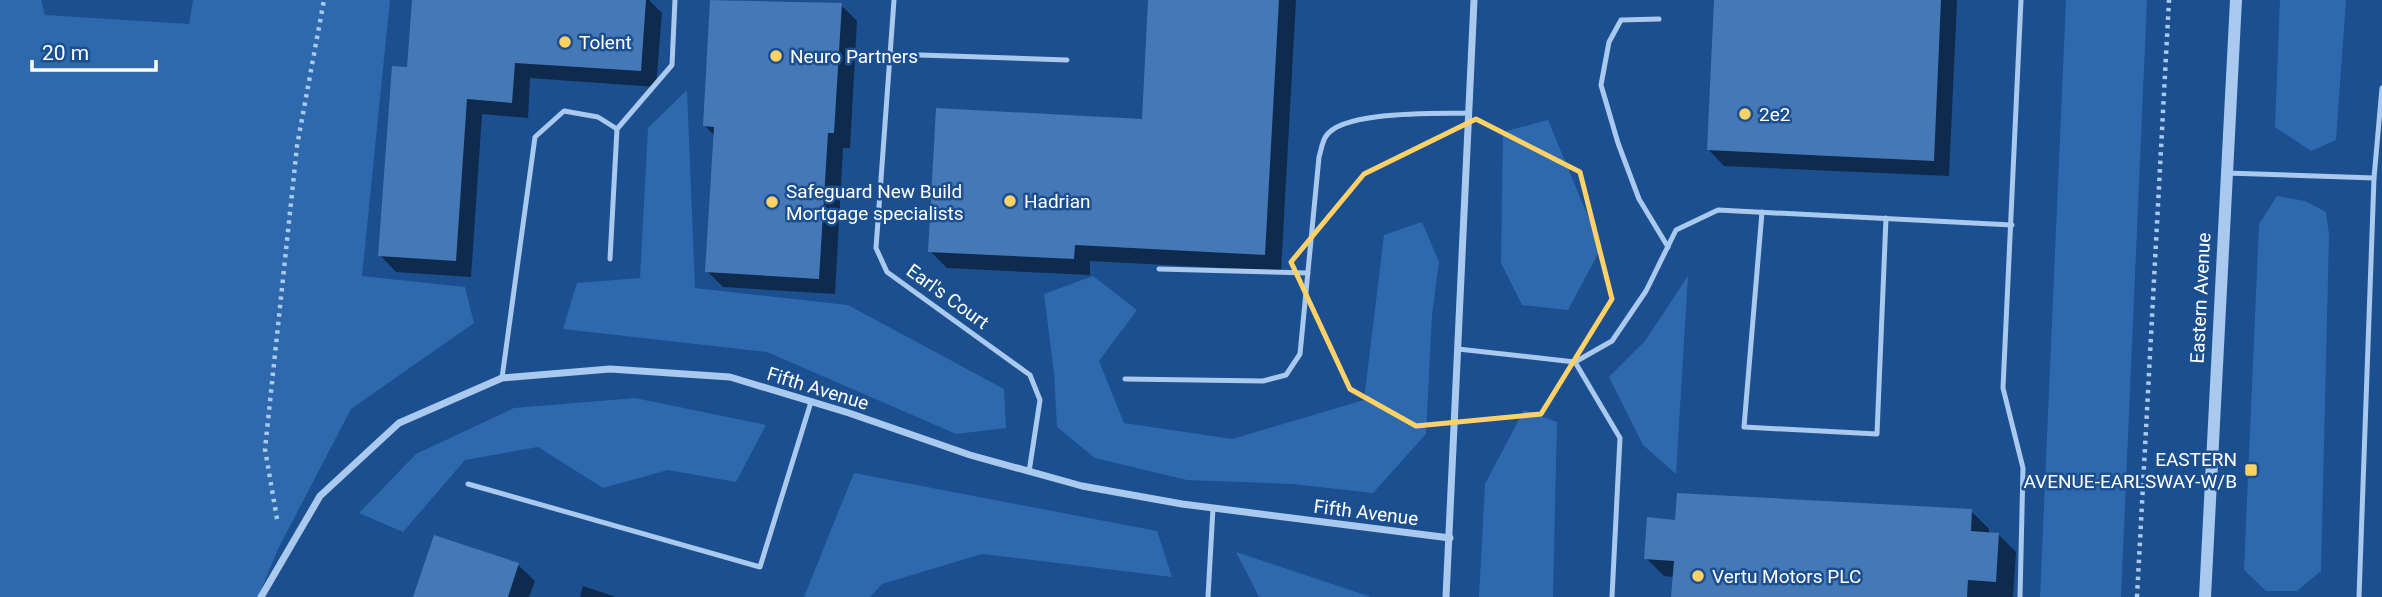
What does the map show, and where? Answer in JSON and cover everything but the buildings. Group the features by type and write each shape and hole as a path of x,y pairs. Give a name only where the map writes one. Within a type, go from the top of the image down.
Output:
{"street":[{"path":"1446,597 1474,0"},
{"name":"Eastern Avenue","path":"2205,597 2236,0"},
{"name":"Fifth Avenue","path":"261,597 320,496 398,423 502,378 610,369 730,377 970,456 1082,486 1213,508 1450,538"}],"lane":[{"path":"610,259 617,129 672,65 675,0"},
{"name":"Earl's Court","path":"894,0 876,248 887,272 1030,375 1040,400 1029,472"},
{"path":"2020,597 2023,468 2003,388 2021,0"},
{"path":"1659,19 1621,20 1609,41 1601,85 1618,144 1639,199 1668,247"},
{"path":"890,54 1067,60"},
{"path":"2359,597 2374,178 2382,88"},
{"path":"502,378 535,137 564,111 598,117 617,129"},
{"path":"1125,379 1264,381 1286,375 1300,354 1319,157 1326,136 1340,126 1366,117 1469,113"},
{"path":"2226,173 2374,178"},
{"path":"1458,349 1575,362 1612,341 1646,291 1676,230 1718,210 2012,225"},
{"path":"1762,212 1744,427 1877,433 1886,218"},
{"path":"1159,269 1307,274"},
{"path":"1575,362 1620,438 1612,597"},
{"path":"468,484 760,567 811,402"},
{"path":"1208,597 1213,508"}],"path":[{"path":"284,558 265,449 297,146 324,0"},
{"path":"2137,597 2169,0"}],"highlighted area":[{"path":"1476,119 1580,172 1612,299 1541,414 1416,426 1350,389 1291,262 1364,174"}],"shaded area":[{"path":"0,0 41,0 45,15 189,24 193,0 390,0 362,276 465,287 474,323 351,409 278,549 258,597 0,597"},
{"path":"2066,0 2147,0 2121,597 2040,597"},
{"path":"2280,0 2346,0 2336,140 2311,151 2275,127"},
{"path":"687,90 695,288 848,305 1004,389 1006,428 956,434 767,352 563,329 577,283 640,278 648,128"},
{"path":"1548,120 1601,248 1568,310 1522,305 1501,263 1503,132"},
{"path":"2277,196 2305,201 2326,212 2329,235 2321,571 2297,591 2266,591 2244,570 2259,224"},
{"path":"1422,222 1439,262 1432,315 1426,434 1373,493 1292,484 1187,480 1095,458 1057,427 1054,373 1044,294 1093,276 1137,310 1099,361 1124,423 1232,439 1364,400 1384,235"},
{"path":"1688,276 1676,474 1643,445 1609,377 1645,341"},
{"path":"635,398 766,425 736,482 668,470 603,488 538,447 465,460 403,532 359,513 416,454 514,408"},
{"path":"1524,410 1557,422 1553,597 1479,597 1485,484"},
{"path":"854,473 1157,531 1172,577 982,554 882,584 870,597 804,597"},
{"path":"1236,552 1371,597 1259,597"}],"place":[{"name":"Tolent","path":"565,42"},
{"name":"Neuro Partners","path":"776,56"},
{"name":"2e2","path":"1745,114"},
{"name":"Hadrian","path":"1010,201"},
{"name":"Safeguard New Build Mortgage specialists","path":"772,202"},
{"name":"EASTERN AVENUE-EARLSWAY-W/B","path":"2251,470"},
{"name":"Vertu Motors PLC","path":"1698,576"}]}
